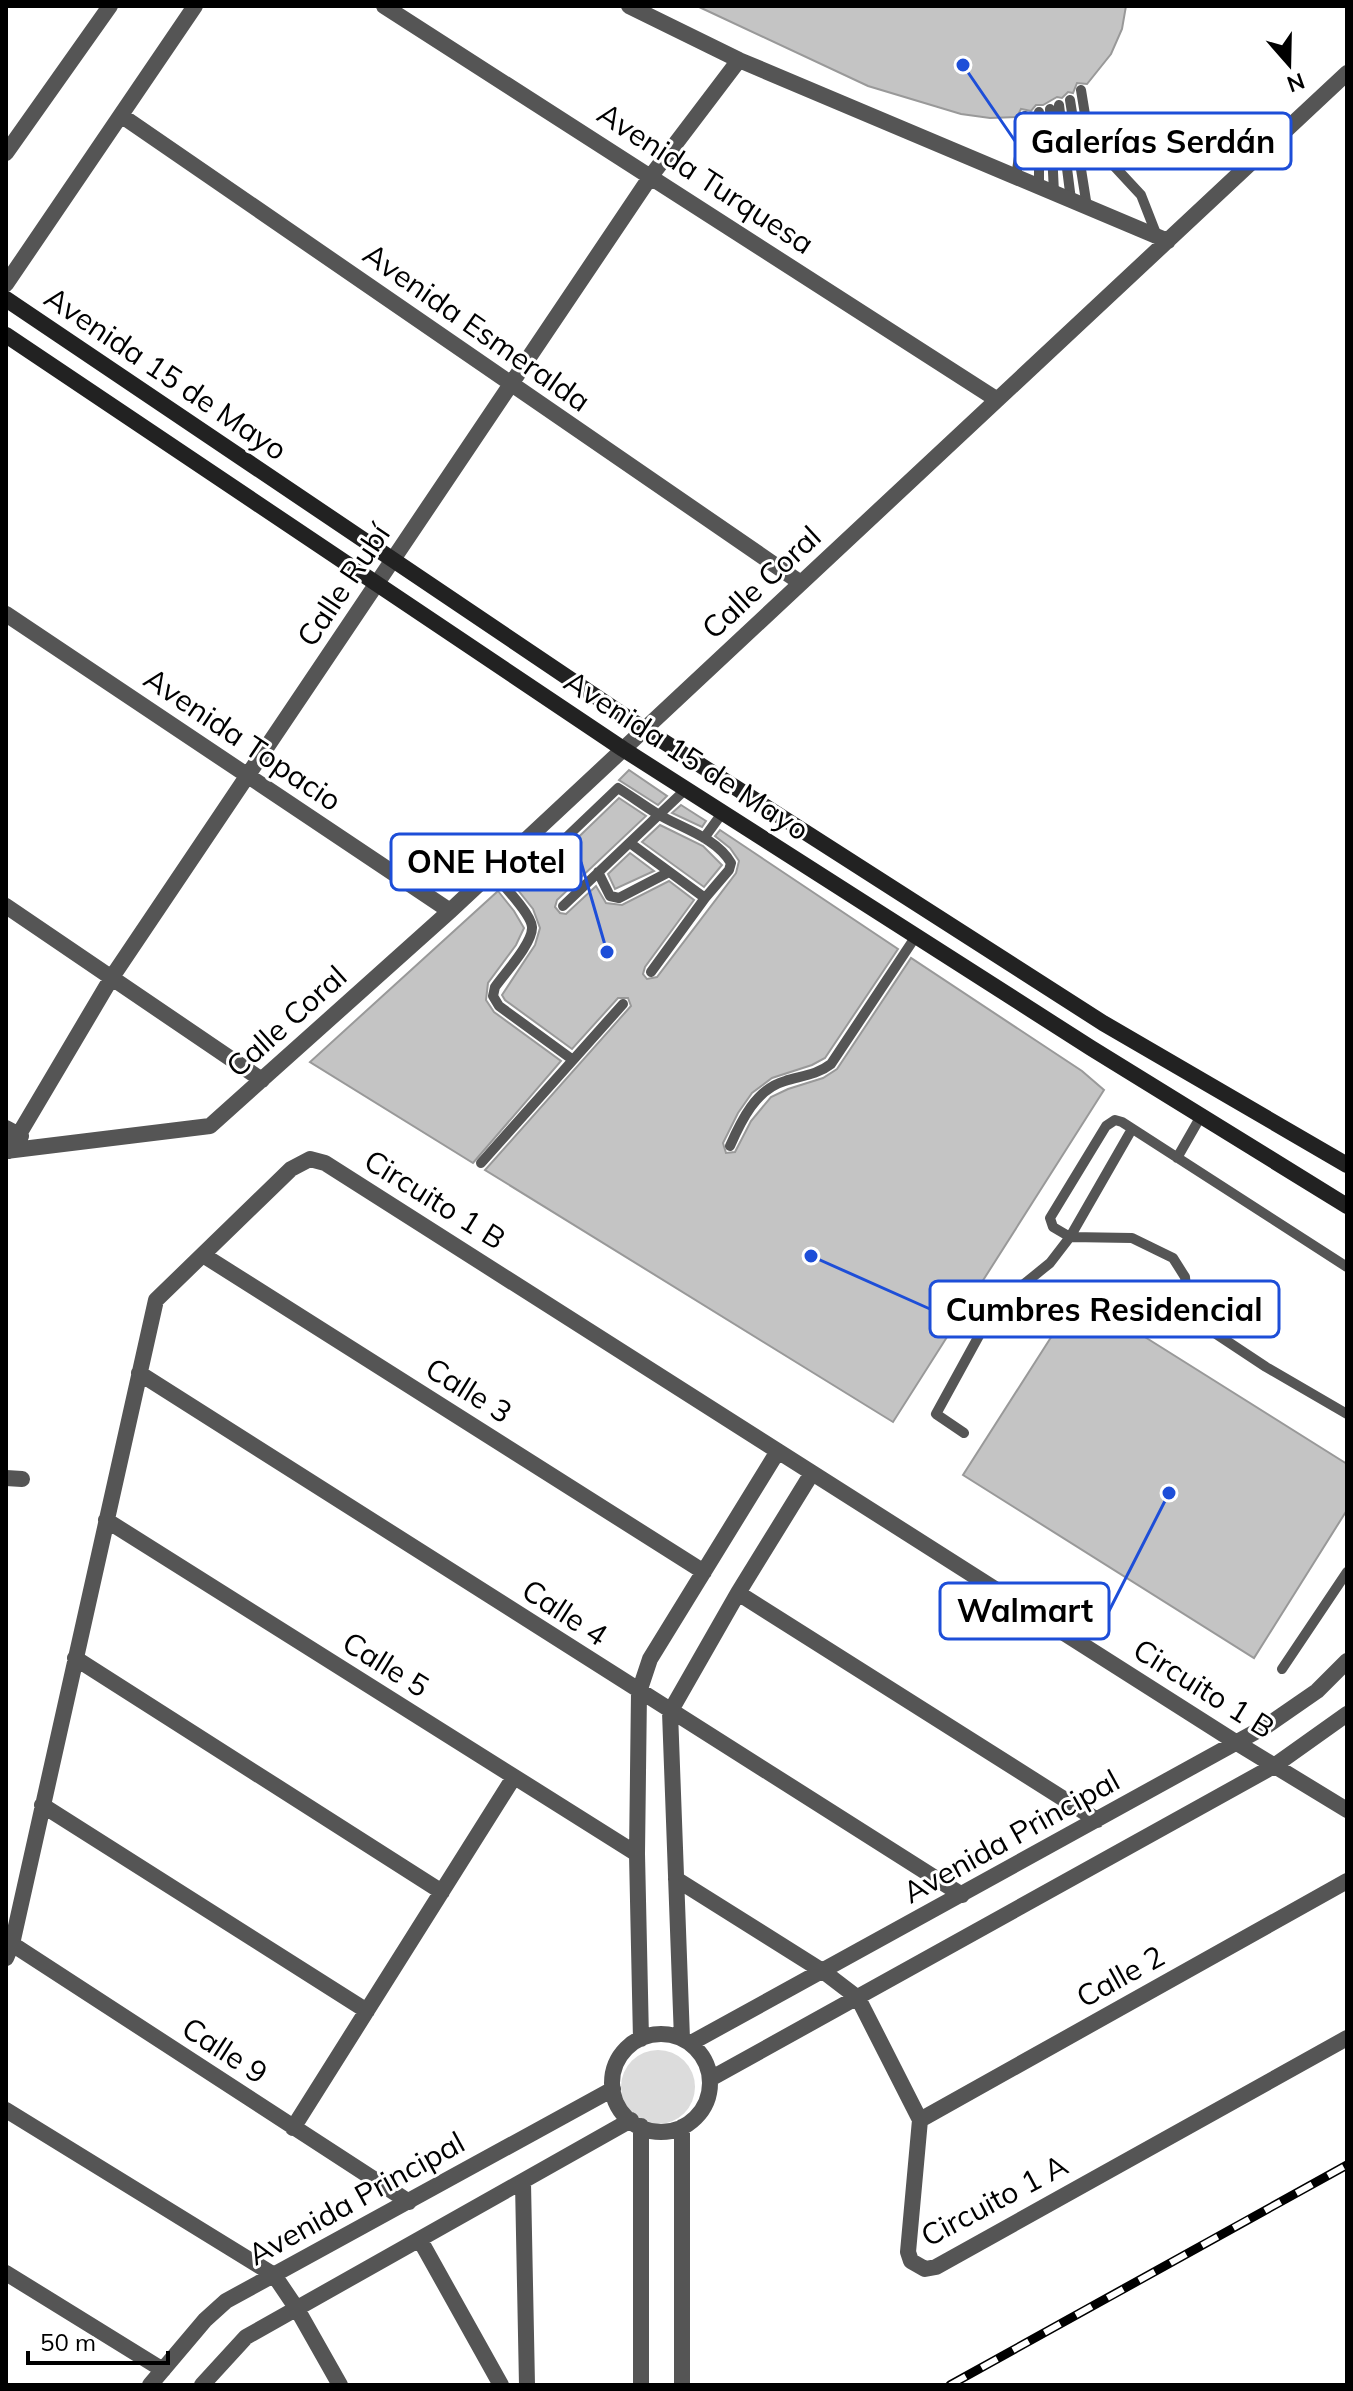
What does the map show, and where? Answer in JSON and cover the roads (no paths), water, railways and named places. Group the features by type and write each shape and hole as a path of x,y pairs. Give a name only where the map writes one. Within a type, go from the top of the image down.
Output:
{"main road":[{"name":"Avenida 15 de Mayo","path":"6,299 644,729 1103,1023 1347,1165"},
{"name":"Avenida 15 de Mayo","path":"6,335 623,749 1091,1048 1347,1206"},
{"path":"1091,1048 1103,1023"}],"street":[{"path":"6,153 110,6"},
{"path":"6,284 195,6"},
{"name":"Avenida Turquesa","path":"384,6 996,399"},
{"path":"629,6 739,60 1162,239"},
{"name":"Calle Rubí","path":"8,1151 13,1132 112,977 651,176 739,60"},
{"name":"Calle Coral","path":"8,1151 210,1126 450,911 490,870 996,399 1162,239 1347,73"},
{"name":"Avenida Esmeralda","path":"122,116 801,583"},
{"name":"Avenida Topacio","path":"6,614 450,911"},
{"path":"6,906 262,1080"},
{"name":"Circuito 1 B","path":"9,1951 156,1300 291,1169 310,1159 325,1163 1274,1766"},
{"name":"Calle 3","path":"203,1255 704,1572"},
{"name":"Calle 4","path":"139,1373 962,1895"},
{"path":"641,2039 637,1854 639,1692 650,1659 778,1451"},
{"path":"686,2041 670,1712 812,1473"},
{"name":"Calle 5","path":"106,1520 637,1854"},
{"path":"738,1593 1097,1820"},
{"path":"75,1658 442,1892"},
{"name":"Avenida Principal","path":"686,2041 824,1972 1237,1743 1317,1691 1347,1661"},
{"path":"710,2079 1274,1766 1347,1714"},
{"path":"1274,1766 1347,1810"},
{"path":"293,2128 514,1777"},
{"path":"42,1805 367,2011"},
{"path":"676,1879 824,1972 858,1998 920,2120"},
{"name":"Calle 2","path":"920,2120 1347,1881"},
{"name":"Calle 9","path":"9,1951 409,2202"},
{"path":"661,2034 686,2041 702,2055 709,2071 706,2104 696,2117 682,2127 666,2131 649,2130 622,2112 613,2089 615,2066 622,2053 641,2039 661,2034"},
{"name":"Circuito 1 A","path":"920,2120 908,2252 911,2261 925,2269 936,2267 1347,2038"},
{"name":"Avenida Principal","path":"150,2385 205,2320 226,2301 613,2089"},
{"path":"6,2110 274,2275 340,2385"},
{"path":"202,2385 246,2337 636,2123"},
{"path":"636,2123 641,2385"},
{"path":"682,2127 682,2385"},
{"path":"523,2183 527,2385"},
{"path":"420,2240 501,2385"},
{"path":"6,2273 163,2370"}],"lane":[{"path":"1081,90 1089,139 1141,195 1162,239"},
{"path":"1046,190 1054,106"},
{"path":"1046,190 1054,106"},
{"path":"1054,106 1079,203"},
{"path":"1054,106 1079,203"},
{"path":"1016,177 1025,116"},
{"path":"530,872 618,788 704,838 727,857 731,863 729,870 651,972"},
{"path":"563,906 686,789"},
{"path":"704,838 723,812"},
{"path":"630,843 705,898"},
{"path":"490,870 527,915 532,926 530,939 495,987 493,996 499,1006 573,1060"},
{"path":"598,872 610,896 619,898 669,872"},
{"path":"730,1146 741,1122 762,1094 779,1082 821,1072 831,1064 916,936"},
{"path":"481,1163 623,1004"},
{"path":"1177,1158 1201,1116"},
{"path":"1347,1267 1115,1120 1106,1126 1050,1218 1053,1227 1070,1237 1132,1238 1173,1258 1185,1277 1189,1316 1266,1367 1347,1414"},
{"path":"964,1433 936,1414 981,1332 1008,1297 1050,1263 1070,1237 1132,1129"},
{"path":"1282,1669 1347,1572"}],"railway":[{"path":"950,2385 1347,2165"}],"place":[{"name":"Galerías Serdán","path":"963,65"},
{"name":"ONE Hotel","path":"607,952"},
{"name":"Cumbres Residencial","path":"811,1256"},
{"name":"Walmart","path":"1169,1493"}]}
